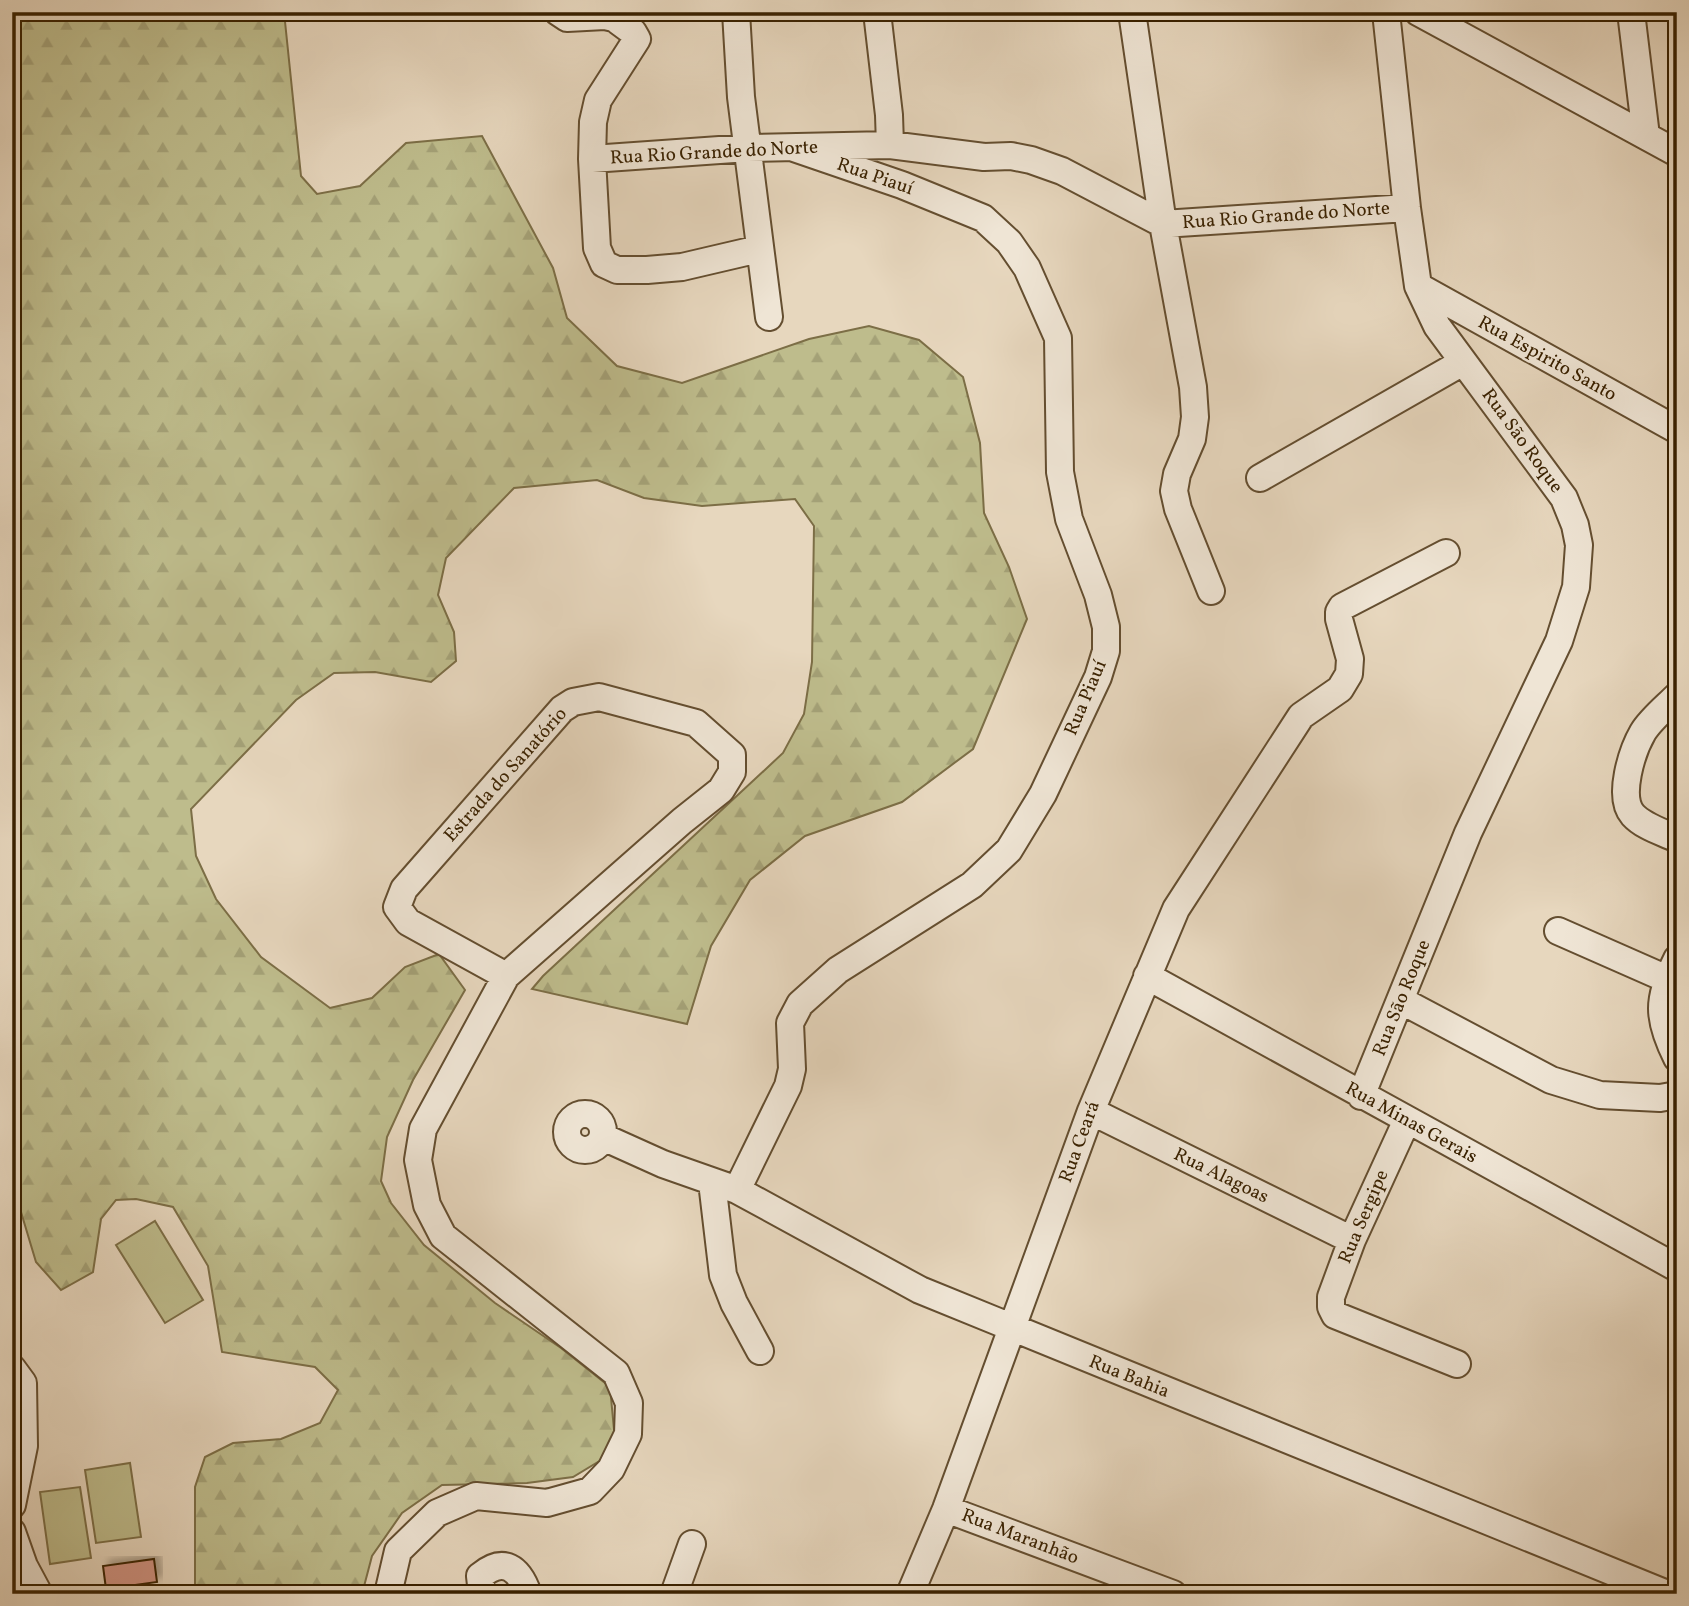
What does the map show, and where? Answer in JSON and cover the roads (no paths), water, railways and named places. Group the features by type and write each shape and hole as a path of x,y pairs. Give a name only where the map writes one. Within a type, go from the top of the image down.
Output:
{"street":[{"path":"558,12 568,18 614,18 636,35 636,43 598,100 593,122 592,159 597,248 604,264 617,270 682,267 759,249"},
{"path":"736,12 741,97 769,317"},
{"path":"877,12 890,145"},
{"path":"1132,12 1163,224 1193,387 1195,416 1192,439 1177,474 1174,491 1178,509 1211,591"},
{"name":"Rua São Roque","path":"1362,1096 1468,834 1559,641 1576,587 1579,545 1575,524 1564,498 1526,443 1437,326 1419,286 1407,208 1386,12"},
{"path":"1418,12 1677,153"},
{"path":"1631,12 1646,136"},
{"name":"Rua Rio Grande do Norte","path":"592,159 748,148 890,145 1031,160 1062,171 1163,224 1407,208"},
{"name":"Rua Piauí","path":"737,1190 788,1086 792,1069 790,1023 800,1004 838,970 972,885 1009,850 1044,794 1098,677 1106,651 1106,627 1098,594 1069,519 1060,472 1058,338 1027,268 1009,242 982,218 902,185 794,148"},
{"name":"Rua Espirito Santo","path":"1419,286 1677,430"},
{"path":"1260,478 1463,362"},
{"name":"Rua Ceará","path":"911,1594 946,1509 1091,1111 1176,909 1301,716 1340,689 1349,674 1350,659 1339,619 1342,607 1446,553"},
{"name":"Estrada do Sanatório","path":"388,1594 398,1551 437,1513 476,1496 547,1503 590,1491 611,1469 628,1434 629,1403 616,1373 443,1236 427,1205 418,1160 423,1129 506,976 721,790 732,772 732,755 696,723 598,698 573,702 562,709 404,889 397,907 408,922 506,976"},
{"path":"1672,708 1643,732 1629,766 1626,800 1632,814 1677,839"},
{"path":"1558,930 1672,969 1661,1008 1665,1033 1677,1058"},
{"name":"Rua Minas Gerais","path":"1147,976 1677,1268"},
{"path":"1402,1001 1551,1080 1600,1095 1660,1098 1677,1095"},
{"name":"Rua Alagoas","path":"1091,1111 1352,1240"},
{"name":"Rua Sergipe","path":"1407,1120 1352,1240 1331,1297 1331,1307 1335,1315 1457,1364"},
{"name":"Rua Bahia","path":"603,1137 663,1164 737,1190 920,1290 1667,1594"},
{"path":"712,1182 723,1275 734,1303 760,1352"},
{"path":"12,1368 23,1383 24,1446 12,1505"},
{"name":"Rua Maranhão","path":"946,1509 1127,1586 1173,1594"},
{"path":"12,1532 38,1594"},
{"path":"674,1594 692,1544"},
{"path":"482,1594 480,1576 495,1567 506,1566 514,1569 521,1577 528,1594"},
{"path":"12,1580 38,1594"}]}
